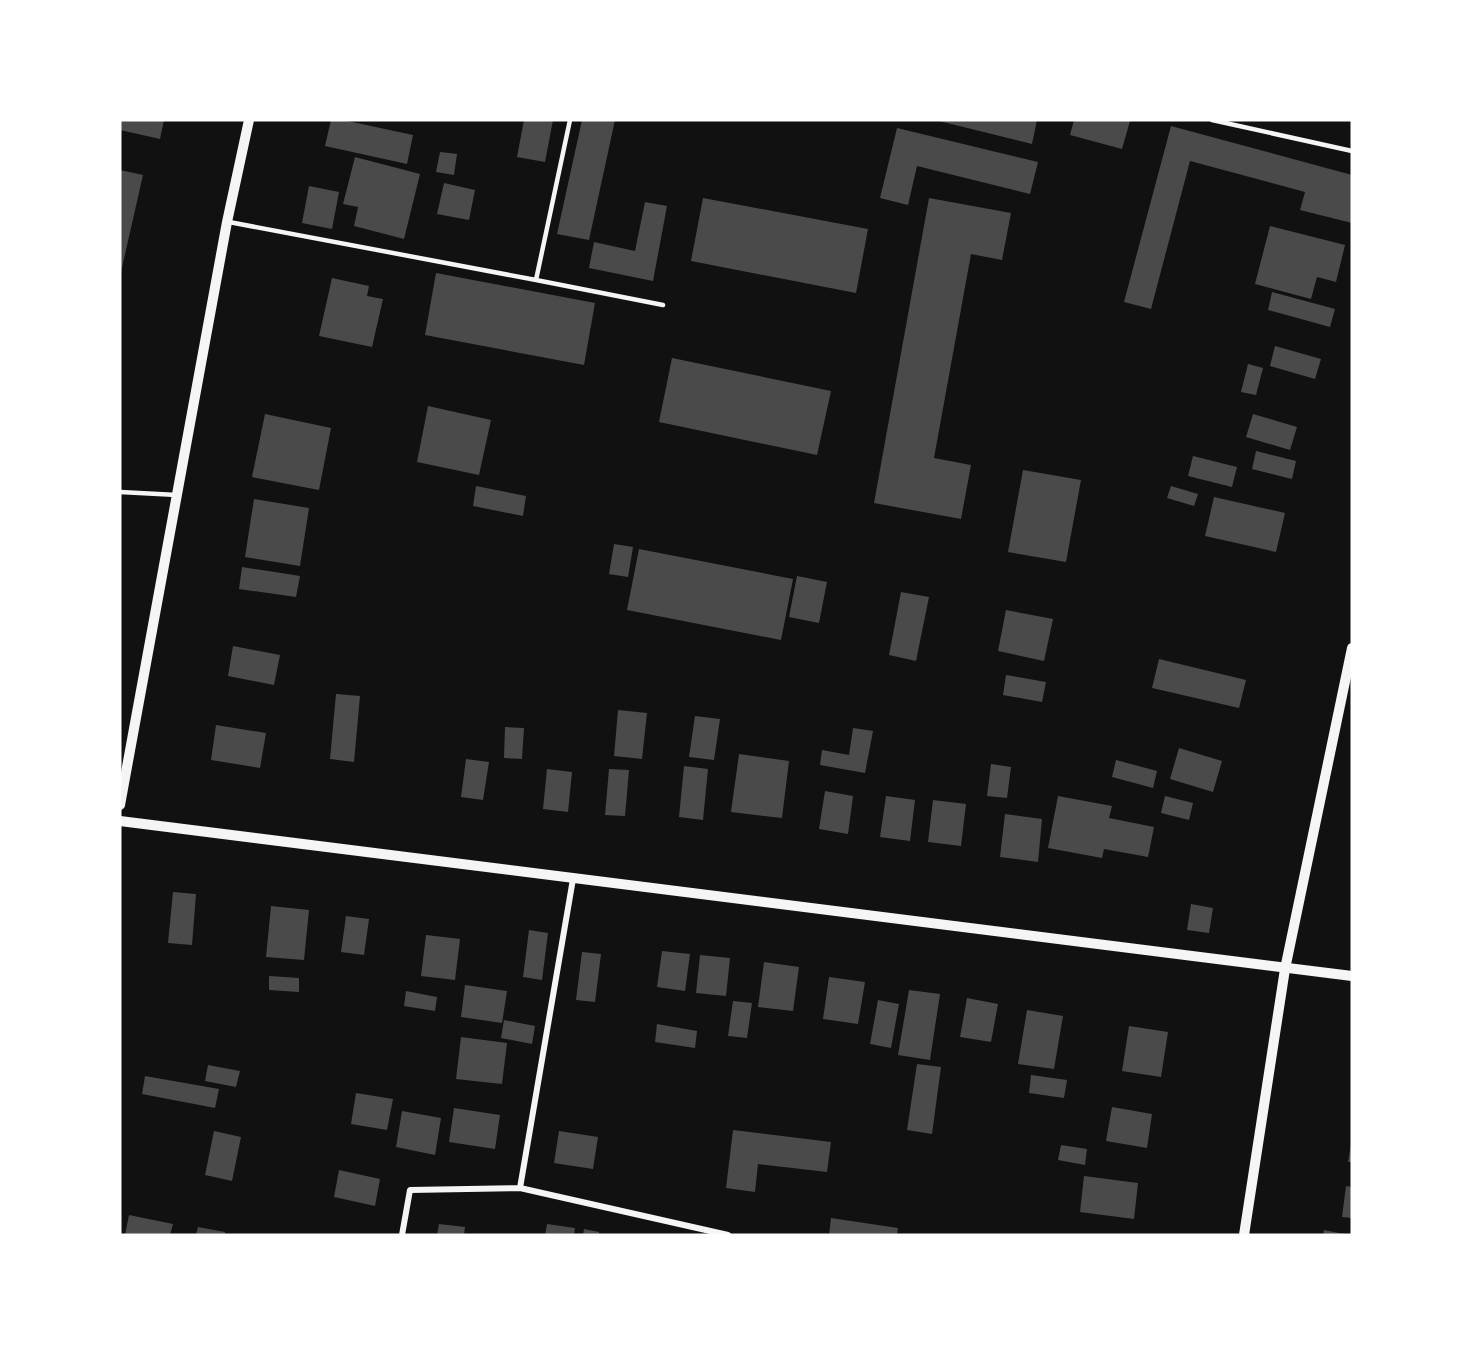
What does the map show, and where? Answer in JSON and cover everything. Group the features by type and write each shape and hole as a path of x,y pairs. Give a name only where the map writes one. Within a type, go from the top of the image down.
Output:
{"street":[{"path":"120,805 125,750 177,495 227,222 249,120"},
{"path":"1244,1235 1285,969 1352,648"},
{"path":"120,821 1352,976"},
{"path":"520,1188 573,879"},
{"path":"402,1235 410,1190 520,1188 728,1235"}],"lane":[{"path":"536,280 570,120"},
{"path":"1212,120 1352,151"},
{"path":"227,222 663,305"},
{"path":"120,492 177,495"}],"building":[{"path":"120,120 164,120 160,139 120,130"},
{"path":"331,120 343,120 413,135 407,164 325,146"},
{"path":"524,120 553,120 545,162 517,157"},
{"path":"582,120 615,120 589,240 557,234"},
{"path":"935,120 1037,120 1032,144"},
{"path":"1074,120 1130,121 1122,149 1070,135"},
{"path":"1171,126 1352,175 1352,223 1300,210 1305,192 1190,161 1151,309 1124,302"},
{"path":"897,128 1038,162 1030,194 917,166 908,205 880,198"},
{"path":"440,152 457,154 454,175 436,172"},
{"path":"355,157 420,174 404,239 354,226 358,207 343,204"},
{"path":"120,170 143,175 121,272 120,272"},
{"path":"444,183 475,190 469,220 437,214"},
{"path":"309,186 339,192 332,229 302,223"},
{"path":"703,198 868,229 856,293 691,261"},
{"path":"929,198 1011,213 1002,260 971,254 934,458 971,465 961,519 874,503"},
{"path":"645,202 667,206 653,281 589,268 594,242 635,251"},
{"path":"1270,226 1345,245 1336,282 1317,277 1311,299 1255,284"},
{"path":"436,273 595,303 584,365 425,335"},
{"path":"332,278 369,286 367,296 383,299 372,347 319,336"},
{"path":"1272,292 1335,309 1330,327 1268,310"},
{"path":"1275,346 1321,359 1315,379 1270,366"},
{"path":"672,358 831,391 817,455 659,422"},
{"path":"1248,364 1263,368 1256,395 1241,392"},
{"path":"428,406 491,420 479,475 417,462"},
{"path":"265,414 331,428 319,490 252,477"},
{"path":"1253,414 1297,427 1290,450 1246,437"},
{"path":"1256,451 1296,461 1292,479 1252,469"},
{"path":"1193,456 1237,467 1232,487 1188,476"},
{"path":"1023,470 1081,480 1066,562 1008,552"},
{"path":"476,486 526,496 523,516 473,506"},
{"path":"1171,486 1198,494 1194,506 1167,498"},
{"path":"1214,497 1285,513 1276,552 1205,536"},
{"path":"254,499 309,508 300,566 245,557"},
{"path":"614,544 633,547 628,577 609,574"},
{"path":"639,549 793,579 781,640 627,610"},
{"path":"242,567 300,576 296,597 239,589"},
{"path":"797,576 827,582 819,623 789,617"},
{"path":"901,592 929,597 916,661 889,655"},
{"path":"1006,610 1053,619 1044,661 998,651"},
{"path":"233,646 280,655 274,685 228,676"},
{"path":"1159,659 1246,680 1239,708 1152,688"},
{"path":"1006,675 1046,682 1042,702 1003,695"},
{"path":"336,694 360,696 354,762 330,759"},
{"path":"618,710 647,713 642,759 614,756"},
{"path":"695,716 720,719 714,760 689,757"},
{"path":"216,725 266,733 260,768 211,760"},
{"path":"505,727 524,728 522,759 504,758"},
{"path":"853,728 873,731 865,773 820,765 822,750 849,755"},
{"path":"1179,748 1222,761 1213,792 1170,779"},
{"path":"739,754 789,761 782,818 731,812"},
{"path":"466,759 489,762 483,800 461,797"},
{"path":"1116,760 1157,771 1153,788 1112,777"},
{"path":"991,764 1011,767 1007,798 987,796"},
{"path":"684,766 708,769 703,820 679,817"},
{"path":"547,769 572,772 568,812 543,809"},
{"path":"609,769 629,770 625,816 605,815"},
{"path":"825,791 853,796 848,834 819,829"},
{"path":"886,796 915,800 910,841 880,837"},
{"path":"1058,796 1112,806 1109,818 1154,827 1148,857 1104,849 1102,858 1048,848"},
{"path":"1165,796 1193,803 1189,820 1161,813"},
{"path":"933,800 966,804 961,846 928,842"},
{"path":"1005,814 1042,819 1038,862 1000,857"},
{"path":"173,892 196,894 192,945 168,943"},
{"path":"1191,904 1213,908 1209,933 1187,930"},
{"path":"271,906 309,910 304,960 266,957"},
{"path":"346,916 369,919 364,955 341,952"},
{"path":"529,930 548,933 542,980 523,977"},
{"path":"426,935 460,939 455,980 421,976"},
{"path":"662,951 690,954 685,991 657,987"},
{"path":"582,952 601,954 595,1002 576,1000"},
{"path":"700,955 730,958 726,996 696,993"},
{"path":"764,962 799,967 793,1011 758,1007"},
{"path":"269,976 299,978 299,992 269,990"},
{"path":"829,977 865,982 858,1024 823,1019"},
{"path":"465,985 507,991 502,1023 461,1017"},
{"path":"909,990 940,994 930,1060 898,1055"},
{"path":"406,991 437,997 435,1011 404,1006"},
{"path":"967,998 998,1004 991,1042 960,1037"},
{"path":"878,1000 899,1004 891,1048 870,1044"},
{"path":"733,1001 752,1003 747,1038 728,1036"},
{"path":"1027,1010 1063,1016 1054,1069 1018,1064"},
{"path":"504,1020 535,1026 532,1044 501,1038"},
{"path":"657,1024 697,1031 695,1048 655,1042"},
{"path":"1129,1026 1168,1032 1161,1077 1122,1071"},
{"path":"461,1037 507,1043 502,1084 456,1079"},
{"path":"917,1064 941,1067 932,1134 907,1130"},
{"path":"208,1065 240,1071 236,1087 205,1081"},
{"path":"1031,1075 1067,1080 1064,1098 1029,1093"},
{"path":"145,1076 219,1089 215,1108 142,1094"},
{"path":"356,1093 393,1099 387,1130 351,1124"},
{"path":"1112,1107 1152,1114 1147,1148 1106,1141"},
{"path":"454,1108 500,1115 495,1149 449,1142"},
{"path":"402,1111 441,1118 435,1155 396,1147"},
{"path":"733,1130 831,1142 827,1172 758,1164 755,1192 726,1188"},
{"path":"214,1131 241,1137 232,1181 205,1175"},
{"path":"559,1131 598,1137 593,1169 554,1163"},
{"path":"1061,1145 1087,1149 1085,1165 1058,1160"},
{"path":"1351,1145 1352,1162 1348,1162"},
{"path":"339,1170 380,1179 375,1206 334,1197"},
{"path":"1084,1176 1138,1183 1134,1219 1080,1212"},
{"path":"1346,1186 1352,1187 1352,1218 1342,1217"},
{"path":"129,1215 173,1224 170,1235 125,1235"},
{"path":"831,1218 898,1228 897,1235 829,1235"},
{"path":"439,1224 465,1227 464,1235 437,1235"},
{"path":"547,1224 575,1228 574,1235 545,1235"},
{"path":"198,1227 225,1232 225,1235 196,1235"},
{"path":"584,1229 599,1232 599,1235 583,1235"},
{"path":"1324,1230 1344,1234 1344,1235 1323,1235"}]}
